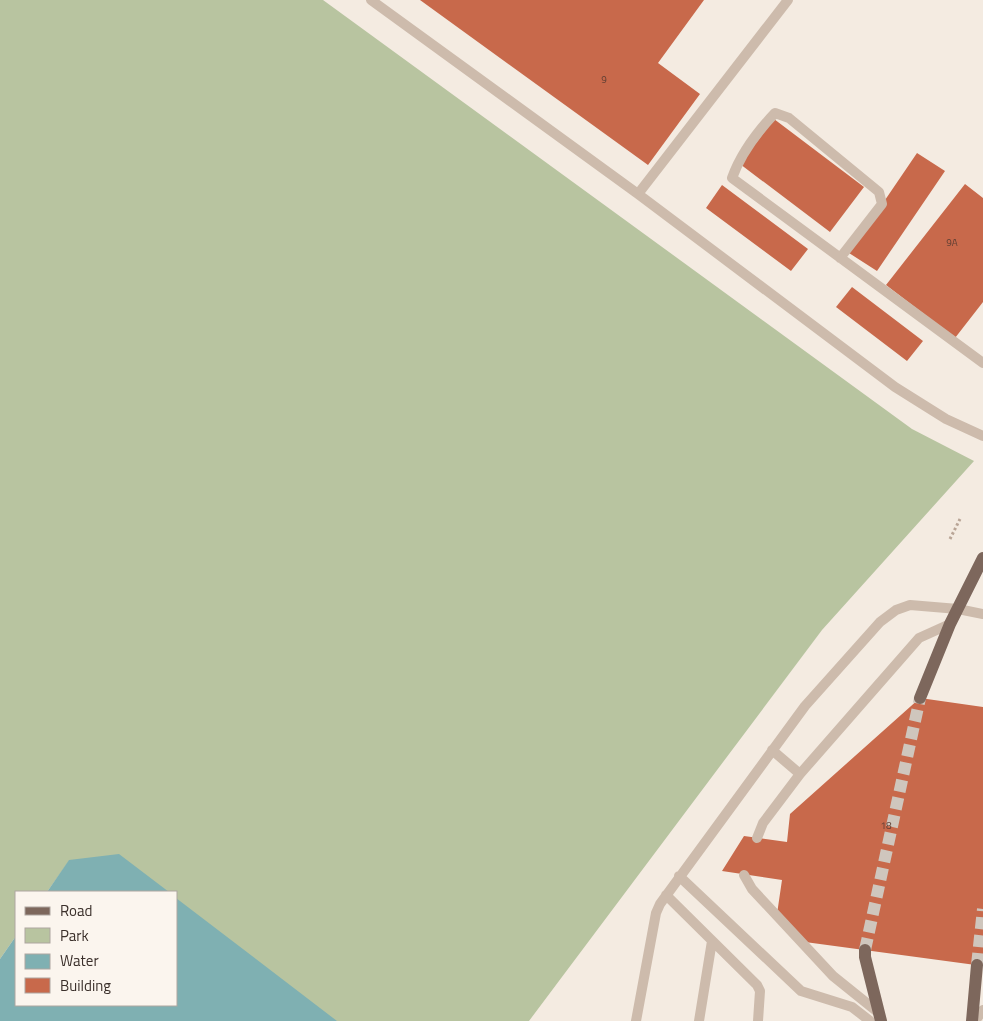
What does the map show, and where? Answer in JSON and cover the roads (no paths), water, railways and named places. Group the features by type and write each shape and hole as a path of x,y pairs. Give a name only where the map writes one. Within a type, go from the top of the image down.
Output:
{"main road":[{"path":"920,698 950,624 983,558"},
{"path":"865,950 877,1018"},
{"path":"973,1021 977,965"}],"lane":[{"path":"372,0 638,194 895,387 946,419 983,436"},
{"path":"638,194 788,0"},
{"path":"840,258 882,204 879,192 789,118 775,113 757,131 736,167 732,178 840,258 983,363"},
{"path":"636,1021 656,913 679,876 805,706 880,622 896,610 910,605 958,609 983,614"},
{"path":"757,838 763,823 800,774 919,638 950,624"},
{"path":"772,750 800,774"},
{"path":"744,875 752,889 833,976 877,1018"},
{"path":"679,876 801,992 852,1007 877,1018"},
{"path":"666,895 758,985 760,992 758,1021"},
{"path":"699,1021 712,941"},
{"path":"973,1021 983,1010"}],"water":[{"path":"119,854 168,891 48,891 69,860"},
{"path":"178,900 337,1021 0,1021 0,959 15,937 15,1006 178,1006"}],"tunnel":[{"path":"865,950 920,698"},
{"path":"977,965 983,909"}]}
